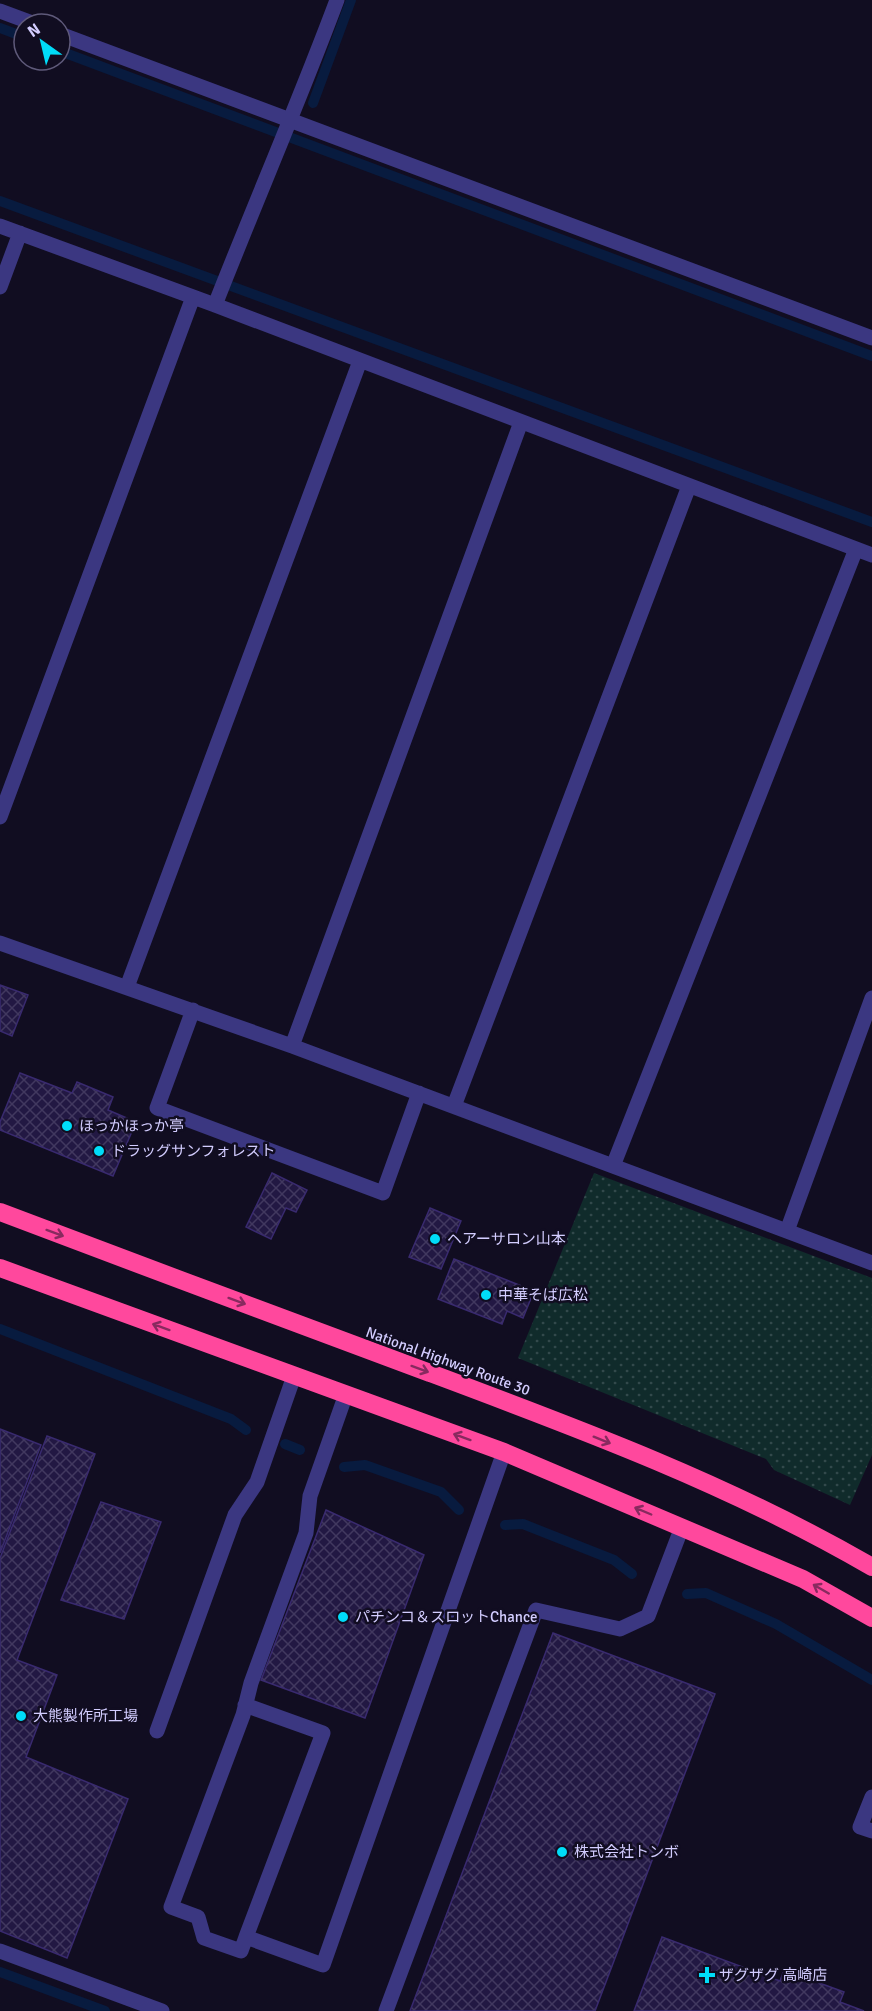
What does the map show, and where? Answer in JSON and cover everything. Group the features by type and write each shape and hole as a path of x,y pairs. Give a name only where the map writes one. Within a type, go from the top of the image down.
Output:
{"highway":[{"name":"National Highway Route 30","path":"0,1212 564,1424 689,1475 826,1540 872,1567"},
{"path":"0,1268 504,1452 803,1579 872,1618"}],"street":[{"path":"217,299 285,129 301,97 337,0"},
{"path":"72,38 285,129 872,338"},
{"path":"0,226 193,297 217,299 360,361 872,555"},
{"path":"0,287 20,233"},
{"path":"0,817 193,297"},
{"path":"127,987 360,361"},
{"path":"292,1046 521,422"},
{"path":"454,1106 689,486"},
{"path":"613,1166 856,549"},
{"path":"0,943 292,1046 872,1263"},
{"path":"787,1231 872,998"},
{"path":"193,1010 157,1108 372,1189 383,1192 419,1093"},
{"path":"157,1731 235,1515 257,1482 294,1376"},
{"path":"245,1705 323,1733 241,1951 204,1938 198,1917 171,1907 306,1533 310,1496 346,1394"},
{"path":"246,1937 323,1965 504,1452"},
{"path":"386,2011 536,1610 620,1629 648,1617 682,1527"},
{"path":"872,1797 860,1827 872,1831"},
{"path":"0,1951 124,2006 162,2011"}],"green space":[{"path":"594,1173 872,1278 872,1455 850,1505 774,1470 766,1459 518,1358"}],"building":[{"path":"0,985 28,995 12,1036 0,1031"},
{"name":"ほっかほっか亭","path":"20,1073 72,1093 77,1082 113,1097 108,1110 136,1122 113,1176 0,1130 0,1122"},
{"path":"272,1173 307,1190 296,1212 286,1208 271,1239 246,1227"},
{"name":"ヘアーサロン山本","path":"430,1208 461,1221 441,1269 409,1257"},
{"name":"中華そば広松","path":"454,1259 534,1291 523,1318 507,1311 502,1324 438,1299"},
{"path":"0,1429 41,1445 0,1553"},
{"name":"大熊製作所工場","path":"47,1436 95,1454 17,1660 57,1675 26,1757 128,1799 67,1958 0,1931 0,1558"},
{"path":"101,1502 161,1522 124,1619 61,1600"},
{"name":"パチンコ＆スロットChance","path":"326,1510 424,1555 365,1718 261,1680"},
{"name":"株式会社トンボ","path":"553,1633 715,1694 595,2011 410,2011"},
{"name":"ザグザグ 高崎店","path":"662,1937 780,1981 784,1970 844,1992 840,2002 864,2011 634,2011"}],"waterway":[{"path":"313,103 351,0"},
{"path":"0,28 12,32"},
{"path":"72,56 872,356"},
{"path":"0,201 872,522"},
{"path":"0,1329 231,1419 246,1430"},
{"path":"285,1444 300,1450"},
{"path":"344,1467 365,1465 441,1492 459,1510"},
{"path":"505,1525 523,1524 614,1560 632,1574"},
{"path":"687,1594 706,1593 776,1624 872,1680"},
{"path":"0,1972 105,2011"}],"place":[{"name":"ほっかほっか亭","path":"67,1126"},
{"name":"ドラッグサンフォレスト","path":"99,1151"},
{"name":"ヘアーサロン山本","path":"435,1239"},
{"name":"中華そば広松","path":"486,1295"},
{"name":"パチンコ＆スロットChance","path":"343,1617"},
{"name":"大熊製作所工場","path":"21,1716"},
{"name":"株式会社トンボ","path":"562,1852"},
{"name":"ザグザグ 高崎店","path":"707,1975"}]}
